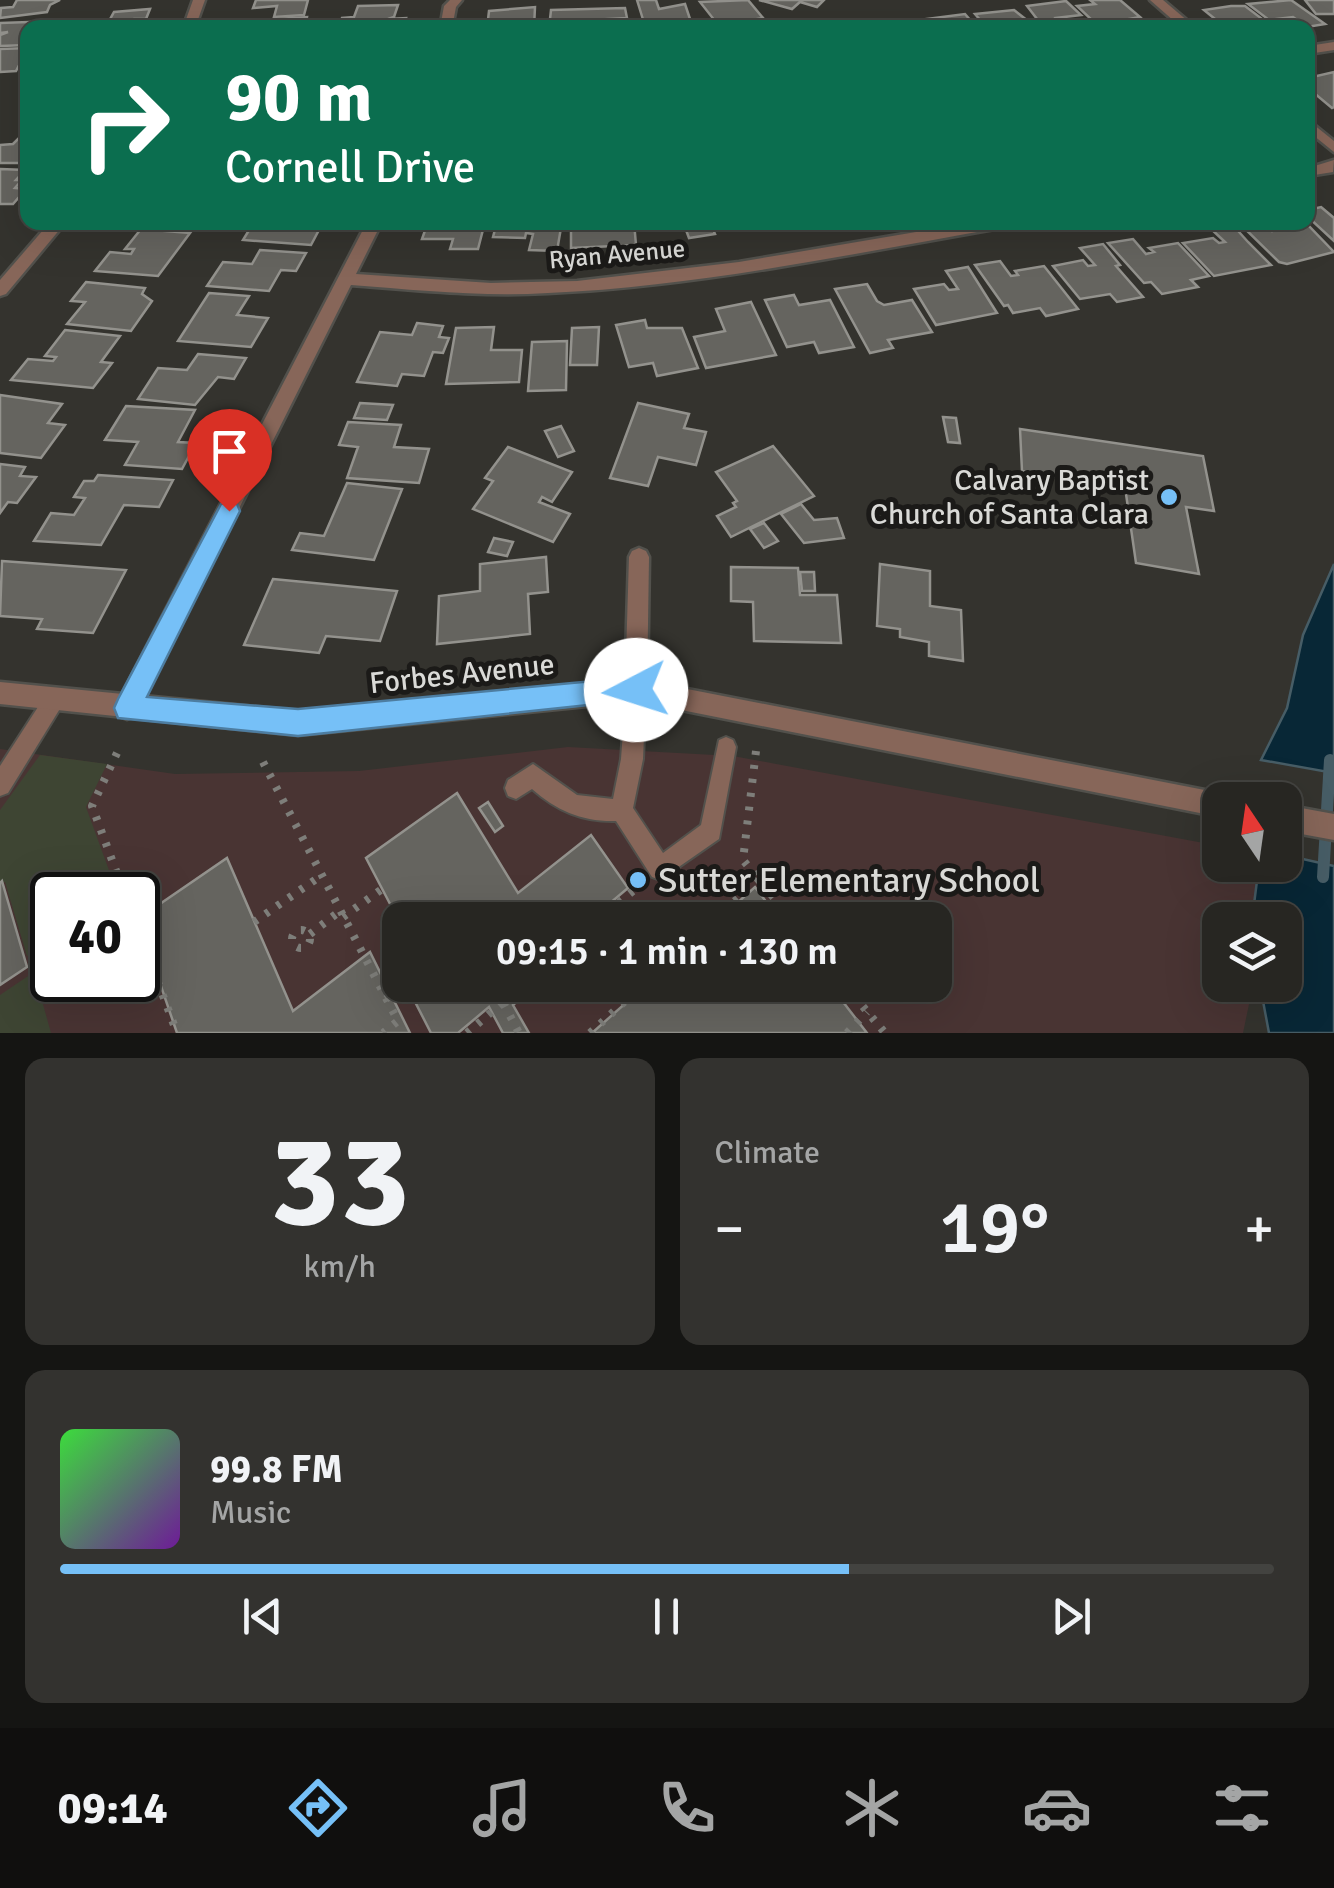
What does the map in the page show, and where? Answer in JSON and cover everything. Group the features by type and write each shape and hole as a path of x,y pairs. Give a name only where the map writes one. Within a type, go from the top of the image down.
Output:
{"street":[{"path":"1156,0 1180,20"},
{"path":"1315,130 1334,148"},
{"path":"0,290 52,230"},
{"path":"127,708 371,230"},
{"name":"Ryan Avenue","path":"348,280 464,287 574,287 714,270 957,230"},
{"path":"636,690 638,557"},
{"name":"Forbes Avenue","path":"0,693 298,722 636,690 1202,801"},
{"path":"1302,821 1334,827"}],"lane":[{"path":"636,690 632,760 622,810 660,868 711,831 726,746"},
{"path":"0,784 54,700"},
{"path":"516,788 533,776 549,791 583,811 622,810"}],"path":[{"path":"756,752 743,860 778,902"},
{"path":"116,872 92,806 117,753"},
{"path":"263,762 382,991"},
{"path":"619,902 660,868"},
{"path":"254,922 322,875"},
{"path":"734,902 759,879"},
{"path":"310,934 382,889"},
{"path":"160,989 176,1033"},
{"path":"382,1033 398,1021 388,1002"},
{"path":"590,1033 624,1002"},
{"path":"859,1002 884,1033"},
{"path":"467,1033 503,1003 519,1033"},
{"path":"847,1033 867,1012"}],"shaded area":[{"name":"Sutter Elementary School","path":"568,747 733,756 1202,843 1202,882 1275,882 1271,902 1202,902 1202,1002 1249,1002 1243,1033 0,1033 0,749 175,774 359,771"}],"green space":[{"path":"40,755 107,764 86,807 110,872 30,872 27,956 5,882 0,884 0,810"},
{"path":"30,975 30,1002 42,1002 51,1033 0,1033 0,995"}],"water":[{"path":"1334,564 1334,773 1261,760 1287,708 1303,635"},
{"path":"1302,859 1334,866 1334,1033 1269,1033 1263,1002 1302,1002 1302,902 1254,902 1257,882 1302,882"}],"building":[{"path":"17,0 60,0 50,5 47,12 0,18 1,8 13,7"},
{"path":"256,0 308,0 304,15 274,17 277,6 253,8"},
{"path":"637,0 656,0 659,9 685,4 690,20 643,20"},
{"path":"748,0 763,18 714,20 700,2"},
{"path":"759,0 824,0 817,7 800,2 792,9"},
{"path":"1090,0 1120,0 1140,17 1092,20 1077,6 1095,4"},
{"path":"1291,0 1325,24 1315,26 1315,20 1293,17 1269,20 1248,4"},
{"path":"1305,0 1334,0 1334,14 1316,14"},
{"path":"1066,1 1081,15 1038,20 1027,6"},
{"path":"398,5 394,17 388,19 406,18 405,20 341,20 354,17 358,6"},
{"path":"1245,6 1263,20 1216,20 1204,10"},
{"path":"535,7 534,20 488,20 489,11"},
{"path":"625,8 627,18 550,20 551,10"},
{"path":"150,9 146,19 110,20 114,12"},
{"path":"1014,10 1027,20 980,20 975,14"},
{"path":"965,14 970,20 928,20"},
{"path":"307,17 306,20 261,20"},
{"path":"20,22 20,45 0,46 0,35 8,32 0,33 0,23"},
{"path":"20,48 16,71 0,72 0,49"},
{"path":"1334,72 1334,107 1315,94 1315,76"},
{"path":"20,137 20,163 0,163 0,145 13,144"},
{"path":"0,169 20,170 16,180 20,182 15,188 20,188 20,196 13,204 0,204"},
{"path":"1321,207 1334,218 1334,241 1315,223 1315,208"},
{"path":"140,230 190,233 158,276 95,271 110,252 131,254 134,249 125,249"},
{"path":"249,230 319,230 311,245 243,240"},
{"path":"425,230 483,230 478,249 450,249 453,239 422,239"},
{"path":"495,230 561,230 557,251 529,250 533,234 526,233 525,238 493,237"},
{"path":"571,230 635,230 636,245 571,248"},
{"path":"686,230 713,230 715,234 689,238"},
{"path":"1212,230 1237,230 1271,265 1214,276 1183,243 1213,238 1225,242"},
{"path":"1246,230 1313,230 1334,252 1287,264 1279,262"},
{"path":"1133,239 1146,254 1154,252 1149,248 1178,243 1209,276 1191,280 1198,287 1162,294 1151,282 1144,283 1108,243"},
{"path":"1103,244 1143,297 1117,302 1110,294 1080,299 1053,266 1083,260 1088,266 1095,265 1080,248"},
{"path":"260,250 306,253 296,271 281,270 269,291 207,286 223,262 252,264"},
{"path":"1000,261 1011,276 1018,275 1015,271 1044,266 1078,309 1046,316 1040,308 1013,313 975,265"},
{"path":"968,267 997,313 936,325 914,289 944,284 949,290 958,289 946,271"},
{"path":"86,282 145,288 142,294 152,301 131,331 67,324 85,302 71,301"},
{"path":"867,284 884,305 912,300 932,332 888,340 893,348 870,353 835,289"},
{"path":"209,293 249,296 237,315 268,318 251,347 178,341"},
{"path":"794,295 799,305 830,300 854,347 819,353 814,342 787,347 765,300"},
{"path":"751,302 776,355 706,368 694,337 725,331 716,309"},
{"path":"645,320 647,328 682,328 698,368 657,376 653,363 629,367 616,325"},
{"path":"417,323 443,326 439,337 449,338 443,353 433,352 424,376 402,374 397,386 357,382 380,332 412,335"},
{"path":"494,327 491,350 522,350 519,382 446,384 456,328"},
{"path":"599,327 597,365 570,365 572,328"},
{"path":"65,330 120,336 101,362 112,363 93,388 11,380 28,359 53,361 56,357 45,356"},
{"path":"567,341 566,390 528,391 532,342"},
{"path":"198,354 246,358 234,379 218,377 195,405 138,399 158,368 187,370"},
{"path":"0,395 62,404 48,423 65,425 41,458 0,453"},
{"path":"360,403 393,405 387,420 354,418"},
{"path":"638,403 689,414 684,428 706,432 696,465 658,457 648,486 610,478"},
{"path":"126,406 195,410 178,442 196,443 182,469 125,465 138,442 105,440"},
{"path":"943,417 956,418 960,443 948,442"},
{"path":"348,422 401,425 394,447 429,449 419,483 347,478 358,447 339,445"},
{"path":"561,426 574,451 558,457 545,431"},
{"name":"Calvary Baptist Church of Santa Clara","path":"1020,429 1203,456 1214,511 1186,507 1199,574 1136,563 1125,487 1022,471"},
{"path":"773,446 814,496 731,537 717,516 736,507 733,503 737,501 716,472"},
{"path":"508,447 572,472 552,502 542,497 539,502 570,514 553,542 473,509 493,481 485,478"},
{"path":"0,464 25,467 20,476 36,477 17,503 8,502 0,513"},
{"path":"98,475 173,480 159,507 124,505 101,545 34,541 51,513 74,515 85,498 74,497 84,481 94,481"},
{"path":"347,483 402,489 374,560 292,550 300,533 324,536"},
{"path":"801,504 814,520 837,518 844,538 804,543 781,514"},
{"path":"764,523 778,541 764,548 750,529"},
{"path":"494,538 513,542 507,556 488,552"},
{"path":"546,557 548,592 528,594 530,634 437,644 439,596 480,591 480,564"},
{"path":"2,561 126,570 93,633 37,629 42,619 0,616"},
{"path":"880,564 930,571 930,606 961,610 963,661 929,656 929,642 900,637 900,629 877,626"},
{"path":"731,567 798,568 800,595 837,595 841,643 754,641 753,602 731,601"},
{"path":"800,572 814,572 815,591 802,591"},
{"path":"273,579 397,591 380,641 326,636 319,653 244,645"},
{"path":"457,793 518,893 591,835 628,888 611,902 389,902 366,858"},
{"path":"488,802 503,826 495,832 479,808"},
{"path":"227,858 293,1011 370,952 382,976 382,1002 395,1002 410,1033 177,1033 160,983 160,904"},
{"path":"0,883 27,967 0,985"},
{"path":"755,887 766,902 738,902"},
{"path":"415,1002 516,1002 513,1005 529,1033 503,1033 489,1007 458,1033 431,1033"},
{"path":"627,1002 843,1002 867,1033 592,1033"}],"waterway":[{"path":"1323,877 1330,760"}],"place":[{"name":"Calvary Baptist Church of Santa Clara","path":"1169,497"},
{"name":"Sutter Elementary School","path":"638,880"}],"route":[{"path":"229,511 127,708 298,722 636,690"}]}
